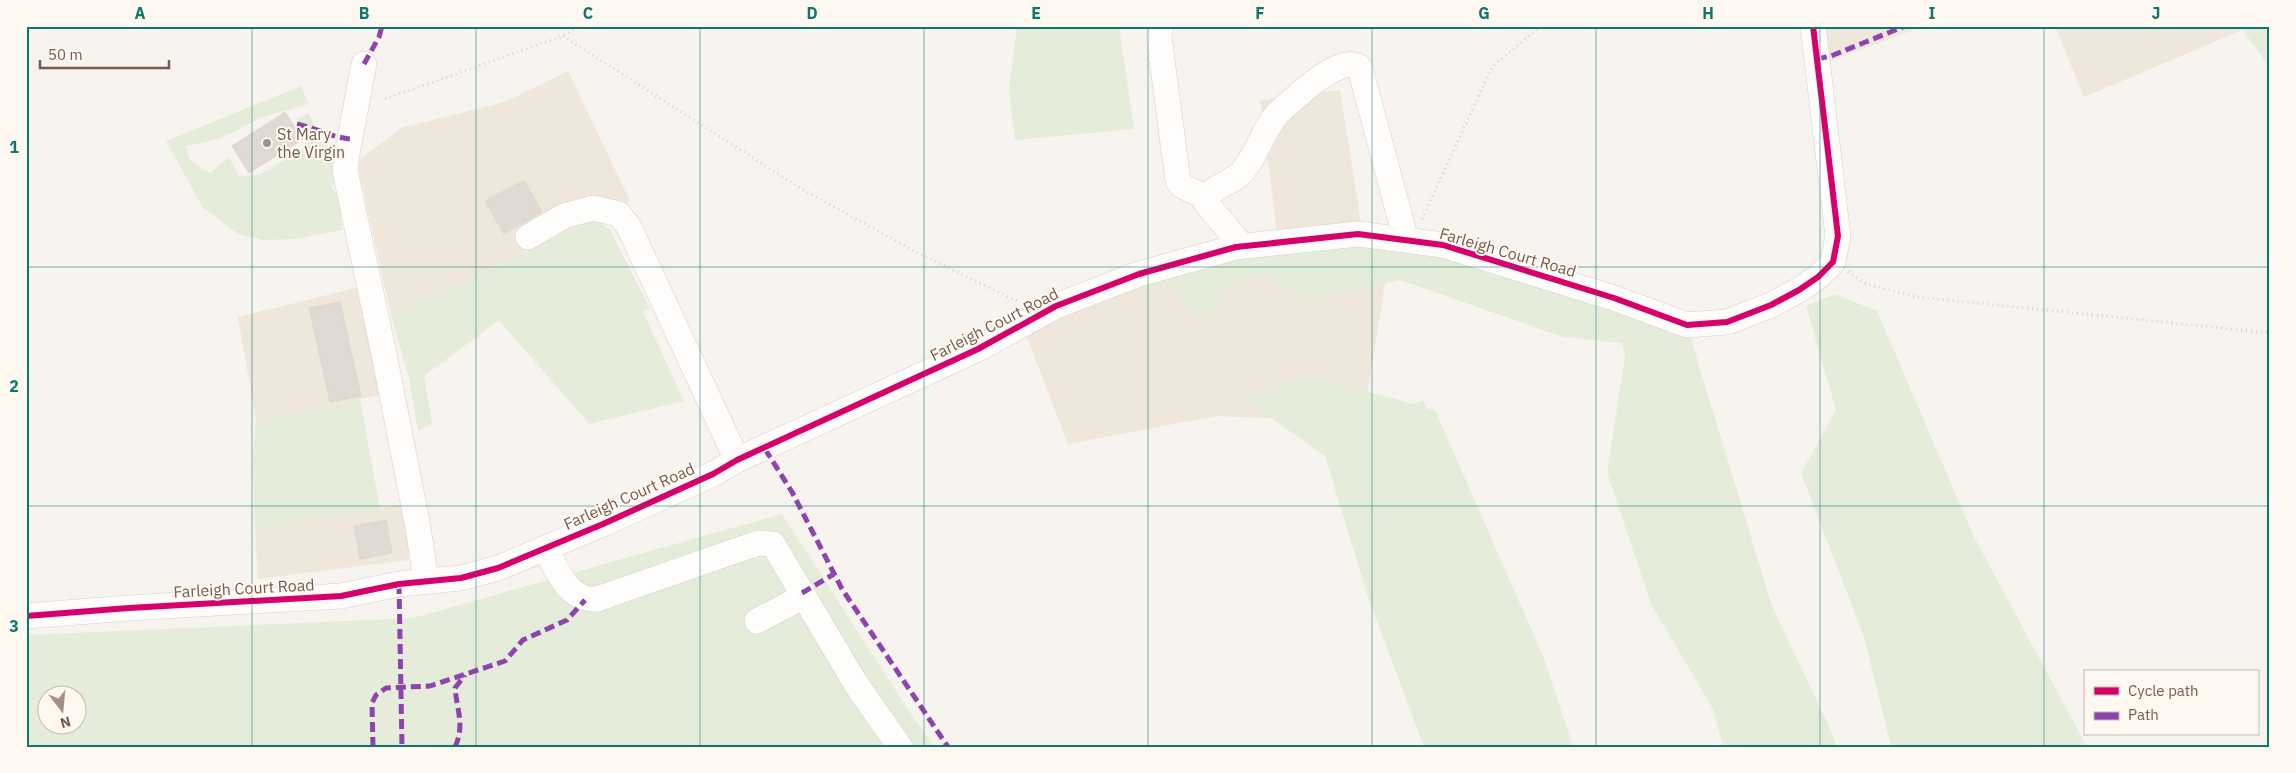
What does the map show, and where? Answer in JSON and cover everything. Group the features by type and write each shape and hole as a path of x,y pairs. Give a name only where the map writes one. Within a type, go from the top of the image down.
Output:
{"street":[{"path":"1161,26 1159,37 1178,181 1182,186 1205,197"},
{"path":"1813,26 1838,236 1834,262"},
{"path":"1242,246 1206,203 1205,197 1210,191 1243,171 1269,124 1277,114 1336,67 1348,63 1355,64 1360,68 1409,240"},
{"path":"364,64 347,154 346,171 415,514 426,581"},
{"path":"528,237 564,216 594,208 619,214 629,227 737,460"},
{"name":"Farleigh Court Road","path":"26,616 341,596 426,581 470,576 498,568 688,486 737,460 970,353 1056,306 1139,274 1242,246 1358,234 1452,247 1614,298 1687,325 1727,322 1770,305 1799,290 1818,277 1834,262"},
{"path":"377,402 394,496 415,514"},
{"path":"545,548 568,588 585,600 597,599 758,543 773,544 856,684 900,747"},
{"path":"757,621 804,596"}],"path":[{"path":"385,99 563,36 579,26"},
{"path":"1409,240 1492,68 1536,30 1544,26"},
{"path":"563,36 800,188 918,253 1042,314"},
{"path":"1834,262 1866,284 1918,296 2270,332"}],"shaded area":[{"path":"1822,26 1924,26 1830,61"},
{"path":"2055,26 2240,26 2242,30 2084,97"},
{"path":"568,71 630,201 391,315 357,162 401,128 505,102"},
{"path":"1340,90 1361,223 1277,231 1260,100"},
{"path":"1389,258 1362,429 1290,419 1216,416 1068,444 1025,332 1117,292 1163,280"},
{"path":"360,287 385,394 256,421 238,317"},
{"path":"399,505 409,524 408,560 258,579 255,530"}],"green space":[{"path":"1017,26 1119,26 1134,129 1015,140 1009,91"},
{"path":"2240,26 2270,26 2270,68"},
{"path":"301,86 309,104 262,117 222,138 186,146 190,160 210,173 229,157 239,176 259,175 306,147 297,119 309,113 334,167 337,184 331,185 340,200 342,230 296,239 262,240 238,234 203,208 166,141"},
{"path":"596,218 610,230 650,308 643,312 684,401 589,424 499,320 424,376 432,424 418,431 409,378 391,315"},
{"path":"1309,245 1389,248 1454,255 1690,336 1772,606 1837,747 1723,747 1713,709 1651,604 1607,473 1625,356 1622,343 1563,337 1400,280 1308,300 1265,275 1228,284 1212,317 1194,314 1171,286 1146,288 1140,279 1231,255"},
{"path":"1835,294 1877,311 1973,535 2087,747 1891,747 1864,637 1801,473 1836,410 1806,306"},
{"path":"1305,375 1414,404 1423,400 1426,408 1435,410 1543,656 1573,747 1424,747 1368,597 1325,456 1244,399"},
{"path":"360,399 380,509 255,530 253,458 256,421"},
{"path":"782,514 934,747 26,747 26,635 413,618"}],"building":[{"name":"St Mary the Virgin","path":"285,112 303,139 249,173 232,146"},
{"path":"524,180 542,212 504,234 485,201"},
{"path":"340,302 361,396 330,402 309,308"},
{"path":"386,520 392,553 360,559 354,526"}],"marked path":[{"path":"364,64 379,37 382,26"},
{"path":"1817,59 1831,56 1905,26"},
{"path":"297,124 350,139"},
{"path":"765,449 792,492 842,589 948,747"},
{"path":"802,593 834,574"},
{"path":"399,584 402,747"},
{"path":"373,747 372,703 376,695 386,688 430,686 505,661 523,640 567,620 585,600"},
{"path":"455,747 460,732 460,718 455,688 465,675"}],"cycle path":[{"path":"26,616 341,596 399,584 461,578 498,568 603,524 713,474 737,460 978,349 1056,306 1139,274 1236,247 1358,234 1443,245 1614,298 1687,325 1727,322 1771,305 1799,290 1818,277 1833,262 1838,236 1813,26"}],"place":[{"name":"St Mary the Virgin","path":"267,143"}]}
